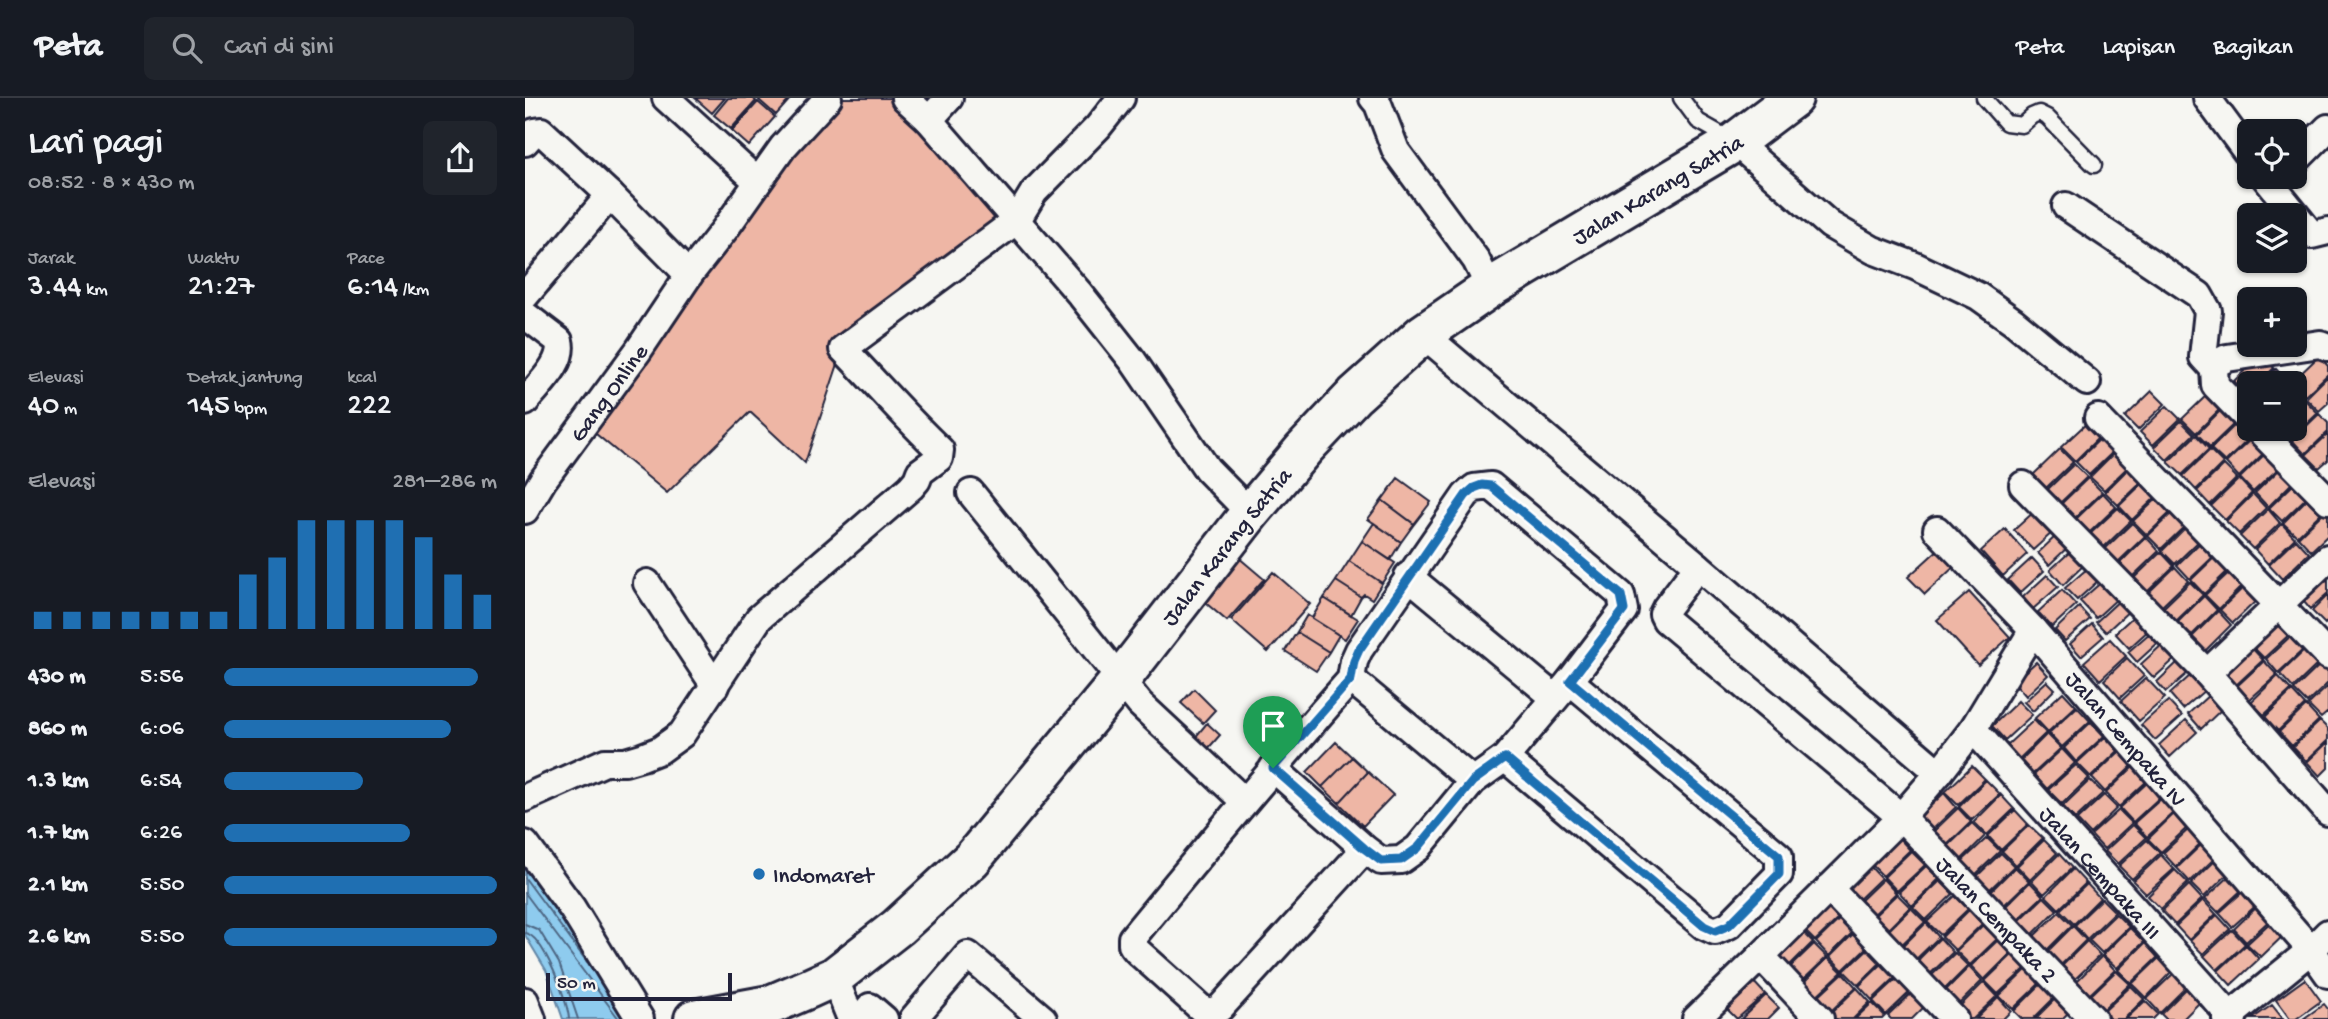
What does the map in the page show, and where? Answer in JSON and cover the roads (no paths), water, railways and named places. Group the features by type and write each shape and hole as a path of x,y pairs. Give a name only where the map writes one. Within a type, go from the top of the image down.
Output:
{"street":[{"path":"666,98 758,182"},
{"name":"Gang Online","path":"525,510 543,480 783,147 828,98"},
{"path":"905,98 929,120 1017,220 1133,361 1207,469 1250,513"},
{"path":"929,120 949,98"},
{"path":"525,798 605,762 625,762 660,750 682,734 759,618 911,487 920,472 939,458 940,450 906,418 887,394 843,349 1017,220 1034,192 1098,127 1121,98"},
{"path":"1373,98 1397,151 1476,260 1490,288"},
{"name":"Jalan Karang Satria","path":"694,1019 770,1005 834,977 928,902 972,859 1121,679 1250,513 1304,449 1355,395 1423,334 1490,288 1735,142 1793,98"},
{"path":"2207,98 2237,139"},
{"path":"2307,149 2328,128"},
{"path":"525,142 534,132 541,131 610,195 689,275"},
{"path":"1735,142 1830,225 1873,250 1915,266 1978,296 2087,382"},
{"path":"2280,189 2320,233 2328,256"},
{"path":"525,296 610,195"},
{"path":"2066,206 2199,295 2208,311 2203,357 2214,369 2215,385 2237,408"},
{"path":"525,315 559,341 560,346 556,362 525,402"},
{"path":"1423,334 1939,773"},
{"path":"2214,369 2227,358 2320,344 2328,346"},
{"path":"2098,418 2328,656"},
{"path":"2270,441 2328,500"},
{"path":"2023,485 2207,673 2328,812"},
{"path":"1273,768 1381,861 1401,860 1418,848 1473,781 1505,758 1563,690 1624,610 1621,595 1491,486 1474,488 1466,495 1408,576 1359,650 1351,679 1244,801 1132,938 1132,945 1204,1011 1213,1011 1220,1008 1365,849"},
{"path":"971,493 1140,704 1244,801"},
{"name":"Jalan Cempaka IV","path":"1937,530 2320,941 2328,974"},
{"path":"2207,673 2328,558"},
{"name":"Jalan Cempaka 2","path":"1698,566 1666,608 1663,614 1666,620 1902,817 2093,1019"},
{"path":"1408,576 1563,690 1779,856 1779,874 1729,925 1715,931 1704,926 1505,758"},
{"path":"647,583 715,686"},
{"path":"1696,1019 1902,817 1973,729 2033,630"},
{"path":"1351,679 1473,781"},
{"name":"Jalan Cempaka III","path":"1973,729 2230,1018"},
{"path":"525,844 572,908 640,1019"},
{"path":"1829,888 1954,1019"},
{"path":"2230,1018 2320,941"},
{"path":"913,1019 968,955 1043,1019"},
{"path":"1761,956 1820,1019"},
{"path":"834,977 851,1019"},
{"path":"525,1001 532,1019"},
{"path":"860,1019 870,1007 884,1019"}],"lane":[{"path":"1681,98 1698,121 1735,142"},
{"path":"1984,98 2007,123 2022,125 2039,113 2046,117 2094,165"}],"water":[{"path":"525,867 639,1019 563,1019 546,970 525,935"}],"place":[{"name":"Indomaret","path":"759,874"}]}
